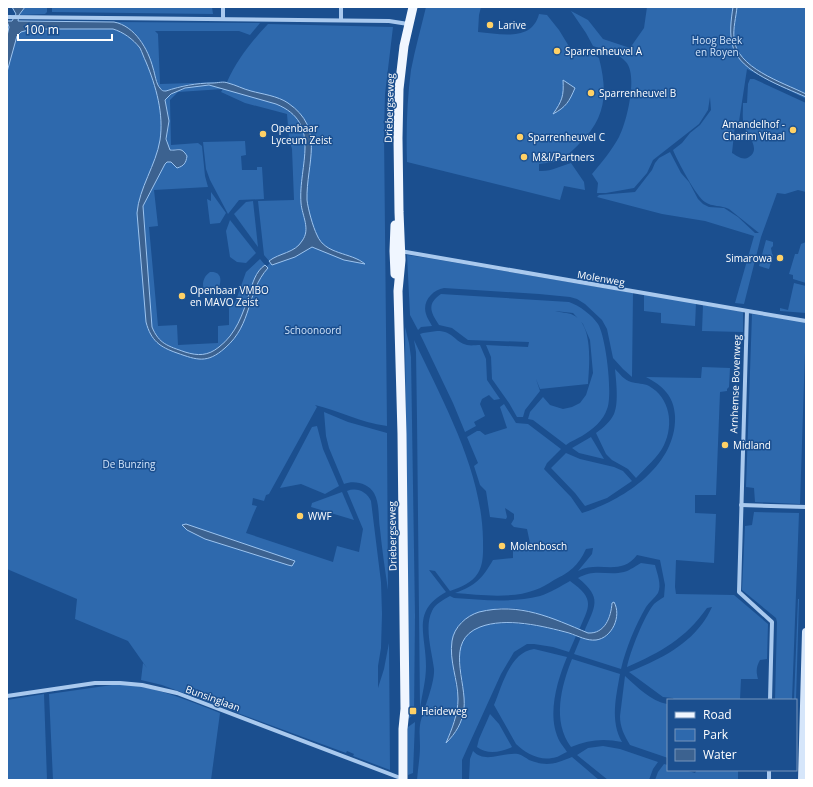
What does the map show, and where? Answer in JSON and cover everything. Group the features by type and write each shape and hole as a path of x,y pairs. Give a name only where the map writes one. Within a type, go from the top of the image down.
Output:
{"main road":[{"name":"Driebergseweg","path":"404,780 402,426 398,291 395,276 397,251 394,228 399,212 399,89 404,46 413,7"},
{"path":"802,780 799,760 806,632"}],"street":[{"path":"222,7 223,20"},
{"path":"341,7 341,20"},
{"path":"8,17 341,20 389,21 409,24"},
{"name":"Molenweg","path":"397,251 806,321"},
{"name":"Arnhemse Bovenweg","path":"747,311 739,592 772,622 770,699"},
{"path":"742,505 806,507"},
{"name":"Bunsinglaan","path":"7,696 95,683 142,685 177,693 338,753 404,780"}],"green space":[{"path":"25,7 47,7 47,12 45,14 19,15"},
{"path":"52,7 212,7 213,14 52,12"},
{"path":"426,7 481,7 478,32 505,35 522,33 530,29 535,23 539,14 547,15 559,30 570,48 590,49 591,53 599,58 604,94 600,115 595,125 579,144 565,157 558,161 539,164 539,171 543,171 551,170 571,163 584,182 585,190 564,186 560,200 407,162 407,116 411,70"},
{"name":"Hoog Beek en Royen","path":"647,7 806,7 806,99 747,69 738,128 735,125 732,153 740,158 747,158 753,154 754,150 754,146 744,126 743,117 743,103 747,103 748,84 750,79 754,79 806,103 806,192 798,190 785,194 777,193 761,237 744,304 735,303 754,236 705,221 662,214 597,197 599,195 635,192 652,170 659,158 670,152 681,173 689,182 698,199 703,204 709,207 724,208 738,217 755,233 759,233 729,209 711,205 701,199 673,150 700,125 711,110 710,97 708,110 699,124 653,160 647,173 634,188 606,193 597,193 598,183 592,174 613,147 622,130 630,99 631,77 629,68 623,59 611,52 593,46 571,11 588,20 603,39 630,48 644,28"},
{"path":"114,22 260,23 250,35 239,31 155,31 158,34 160,84 227,82 224,88 286,107 297,118 304,131 306,149 301,193 301,207 306,227 305,236 300,245 296,248 269,261 264,255 258,201 294,200 292,149 289,138 287,114 245,103 221,92 223,89 178,92 170,100 171,145 198,143 202,146 205,176 208,187 154,190 158,226 149,227 158,326 177,325 178,345 218,343 218,326 229,325 229,304 235,303 246,272 260,259 265,265 255,278 241,316 234,330 225,342 207,354 199,355 169,346 161,341 152,327 143,206 165,164 167,162 171,162 177,168 186,162 185,153 179,149 170,150 168,145 167,137 169,119 165,100 177,91 191,87 220,84 194,84 163,91 159,85 149,56 142,42 129,29"},
{"name":"De Bunzing","path":"7,24 116,25 124,29 143,49 161,96 164,144 163,155 141,203 139,214 149,324 154,337 161,344 196,358 209,356 225,345 236,332 258,275 273,260 286,256 303,246 313,234 305,202 309,140 301,118 282,103 227,86 229,83 227,82 235,66 268,24 393,27 385,94 384,132 387,426 367,422 315,405 317,407 269,494 266,495 264,501 253,498 252,505 257,506 246,533 333,562 337,546 359,552 363,529 347,491 361,491 367,495 371,501 381,582 382,614 378,688 384,669 389,643 390,770 353,756 354,754 347,751 346,753 162,685 141,680 143,663 147,668 128,641 75,619 77,599 7,569"},
{"path":"245,141 246,155 241,156 242,170 257,170 257,167 262,167 264,199 239,200 228,214 210,180 206,169 203,142"},
{"path":"211,192 226,213 220,223 210,224 207,199 211,201"},
{"path":"253,201 258,247 234,214 246,202"},
{"path":"230,220 256,253 246,263 237,262 230,257 226,231"},
{"path":"766,240 773,242 773,246 771,248 773,255 769,269 759,266"},
{"path":"806,242 806,283 793,279 793,275 789,274 795,254 798,254 801,244"},
{"path":"407,255 633,293 632,377 613,358 607,329 602,320 585,304 570,297 444,288 432,294 425,305 426,316 432,326 421,327 418,330 410,315"},
{"path":"210,272 217,273 219,275 220,283 218,289 210,294 205,292 203,283 204,278"},
{"path":"794,283 806,286 806,313 780,311 780,308 788,310"},
{"path":"441,294 569,302 585,311 598,324 601,331 608,366 609,402 600,421 586,434 566,445 533,420 528,419 530,412 543,397 550,405 563,409 580,403 586,395 593,373 590,340 583,324 580,321 584,327 589,346 588,384 540,389 536,379 540,391 525,410 523,417 517,417 492,379 491,357 486,345 528,347 529,342 468,340 452,328 439,325 431,309 433,301","holes":["555,311 573,313 579,319 571,314"]},
{"path":"644,294 696,303 695,326 661,323 661,313 644,311"},
{"path":"703,305 743,312 743,332 702,331"},
{"path":"752,314 806,322 800,504 755,502 754,488 746,487"},
{"path":"405,327 411,357 415,615 414,714 408,719"},
{"path":"443,331 451,335 463,344 480,345 486,359 487,380 500,399 494,400 489,395 482,399 480,404 485,416 474,422 476,426 465,432 420,334"},
{"path":"414,340 448,412 468,462 476,488 481,514 483,540 483,557 480,569 476,576 466,584 450,591 435,571 429,570 446,592 435,599 428,607 424,615 423,634 426,672 420,709 416,352"},
{"path":"702,367 730,368 729,387 727,391 720,392 716,495 695,495 695,513 716,514 714,563 676,560 675,587 676,594 734,595 768,624 767,659 760,660 757,670 758,679 741,679 740,699 674,699 663,697 629,672 669,653 687,640 702,624 712,607 707,608 699,619 672,644 627,667 634,644 646,617 654,604 664,597 665,585 660,560 637,555 631,562 617,567 594,567 578,571 592,554 593,548 586,549 577,564 569,571 535,590 516,595 455,593 468,588 477,581 493,560 513,558 513,549 531,548 527,529 514,527 511,524 514,519 514,514 505,508 506,519 490,517 486,491 480,485 474,466 478,463 467,437 477,431 480,431 485,435 507,428 500,407 504,404 516,423 528,424 561,449 547,463 544,469 571,497 582,513 615,499 630,490 658,465 667,450 673,434 675,416 674,409 670,397 666,392 658,384 646,377 701,378"},
{"path":"615,369 622,377 629,381 647,385 656,391 666,404 668,412 669,429 664,445 655,458 636,478 628,469 612,460 606,454 596,433 609,422 616,409 617,392"},
{"path":"324,412 348,422 387,433 388,590 376,497 374,493 365,485 356,482 344,484 329,448 326,436"},
{"path":"317,426 323,449 339,486 325,494 301,484 280,488 312,427"},
{"path":"591,437 604,459 579,453 572,448"},
{"path":"566,453 580,459 614,467 623,471 632,481 607,498 585,506 575,493 551,468"},
{"path":"342,492 354,520 311,507 312,503"},
{"path":"754,512 799,513 792,699 775,699 776,618 742,590 745,526 752,525"},
{"path":"641,563 655,565 660,586 657,595 646,607 638,622 628,645 621,669 574,654 581,637 586,639 609,634 612,603 607,621 601,630 591,634 584,632 594,609 594,597 586,585 578,578 590,573 624,572"},
{"path":"570,581 584,593 588,603 586,614 579,630 535,613 520,609 507,608 498,608 462,621 454,634 452,642 452,660 458,699 456,715 447,742 458,727 463,714 464,699 460,646 467,634 479,627 512,623 549,628 576,636 569,652 553,647 527,644 514,652 501,674 462,760 462,780 417,780 420,750 420,725 434,675 430,647 429,624 432,611 435,606 450,596 454,598 486,600 518,600 540,596"},
{"path":"798,599 799,599 796,699 794,699"},
{"path":"534,649 567,657 554,699 553,710 556,732 560,742 567,752 554,758 547,759 537,757 527,753 519,747 494,705 508,671 513,663 526,651"},
{"path":"572,659 620,674 615,717 618,734 622,742 596,740 571,747 565,737 562,726 560,704"},
{"path":"625,676 650,697 667,704 667,758 630,745 622,727 620,716"},
{"path":"119,684 132,685 158,691 220,713 211,780 53,780 49,694"},
{"path":"44,694 47,780 7,780 7,700"},
{"path":"490,714 499,724 512,747 490,752 481,750 477,747"},
{"path":"415,722 413,773 408,775 408,727"},
{"path":"603,746 620,749 658,762 653,769 649,780 608,780 577,755 588,748"},
{"path":"473,751 483,757 518,754 529,760 546,764 556,763 572,757 599,780 469,780 470,759"},
{"path":"664,764 667,765 667,771 688,771 695,773 696,771 738,771 738,780 655,780 658,772"}],"water":[{"path":"12,7 25,7 19,15 18,21 114,22 122,24 140,39 148,53 158,84 163,91 195,84 224,82 275,97 288,103 300,113 307,124 310,135 311,160 307,186 307,200 308,208 317,235 326,246 332,250 353,257 365,264 344,260 312,247 295,257 272,265 269,261 299,245 306,232 301,203 305,147 304,134 299,122 290,112 276,104 209,85 185,88 171,94 165,100 169,121 166,139 170,150 183,151 187,156 186,161 183,165 177,168 171,162 167,162 165,164 143,206 152,327 155,333 165,344 185,352 207,354 215,350 225,342 238,323 257,274 265,265 268,268 256,287 240,329 234,339 219,353 213,357 196,359 161,346 154,339 146,322 137,213 138,204 158,149 161,120 156,90 141,50 128,36 113,29 32,29 21,32 17,36 7,72 7,36 9,27 7,21 12,21 16,14"},
{"path":"733,7 737,7 734,38 737,49 743,58 751,66 762,73 806,94 806,97 764,78 744,64 737,56 731,37"},
{"path":"563,80 575,88 567,104 553,114 562,98"},
{"path":"186,524 295,561 292,566 205,539 187,530 182,525"},
{"path":"614,602 617,614 614,626 607,635 596,640 586,639 548,628 513,623 490,624 469,633 463,642 460,652 464,698 462,719 458,728 446,743 458,705 458,692 451,648 452,641 455,631 465,619 479,612 494,609 522,610 549,617 588,633 594,633 603,628 606,624 612,603"}],"place":[{"name":"Larive","path":"490,25"},
{"name":"Sparrenheuvel A","path":"557,51"},
{"name":"Sparrenheuvel B","path":"591,93"},
{"name":"Amandelhof - Charim Vitaal","path":"793,130"},
{"name":"Openbaar Lyceum Zeist","path":"263,134"},
{"name":"Sparrenheuvel C","path":"520,137"},
{"name":"M&I/Partners","path":"524,157"},
{"name":"Simarowa","path":"780,258"},
{"name":"Openbaar VMBO en MAVO Zeist","path":"182,296"},
{"name":"Midland","path":"725,445"},
{"name":"WWF","path":"300,516"},
{"name":"Molenbosch","path":"502,546"},
{"name":"Heideweg","path":"413,711"}],"park label":[{"name":"Schoonoord","path":"313,330"}]}
